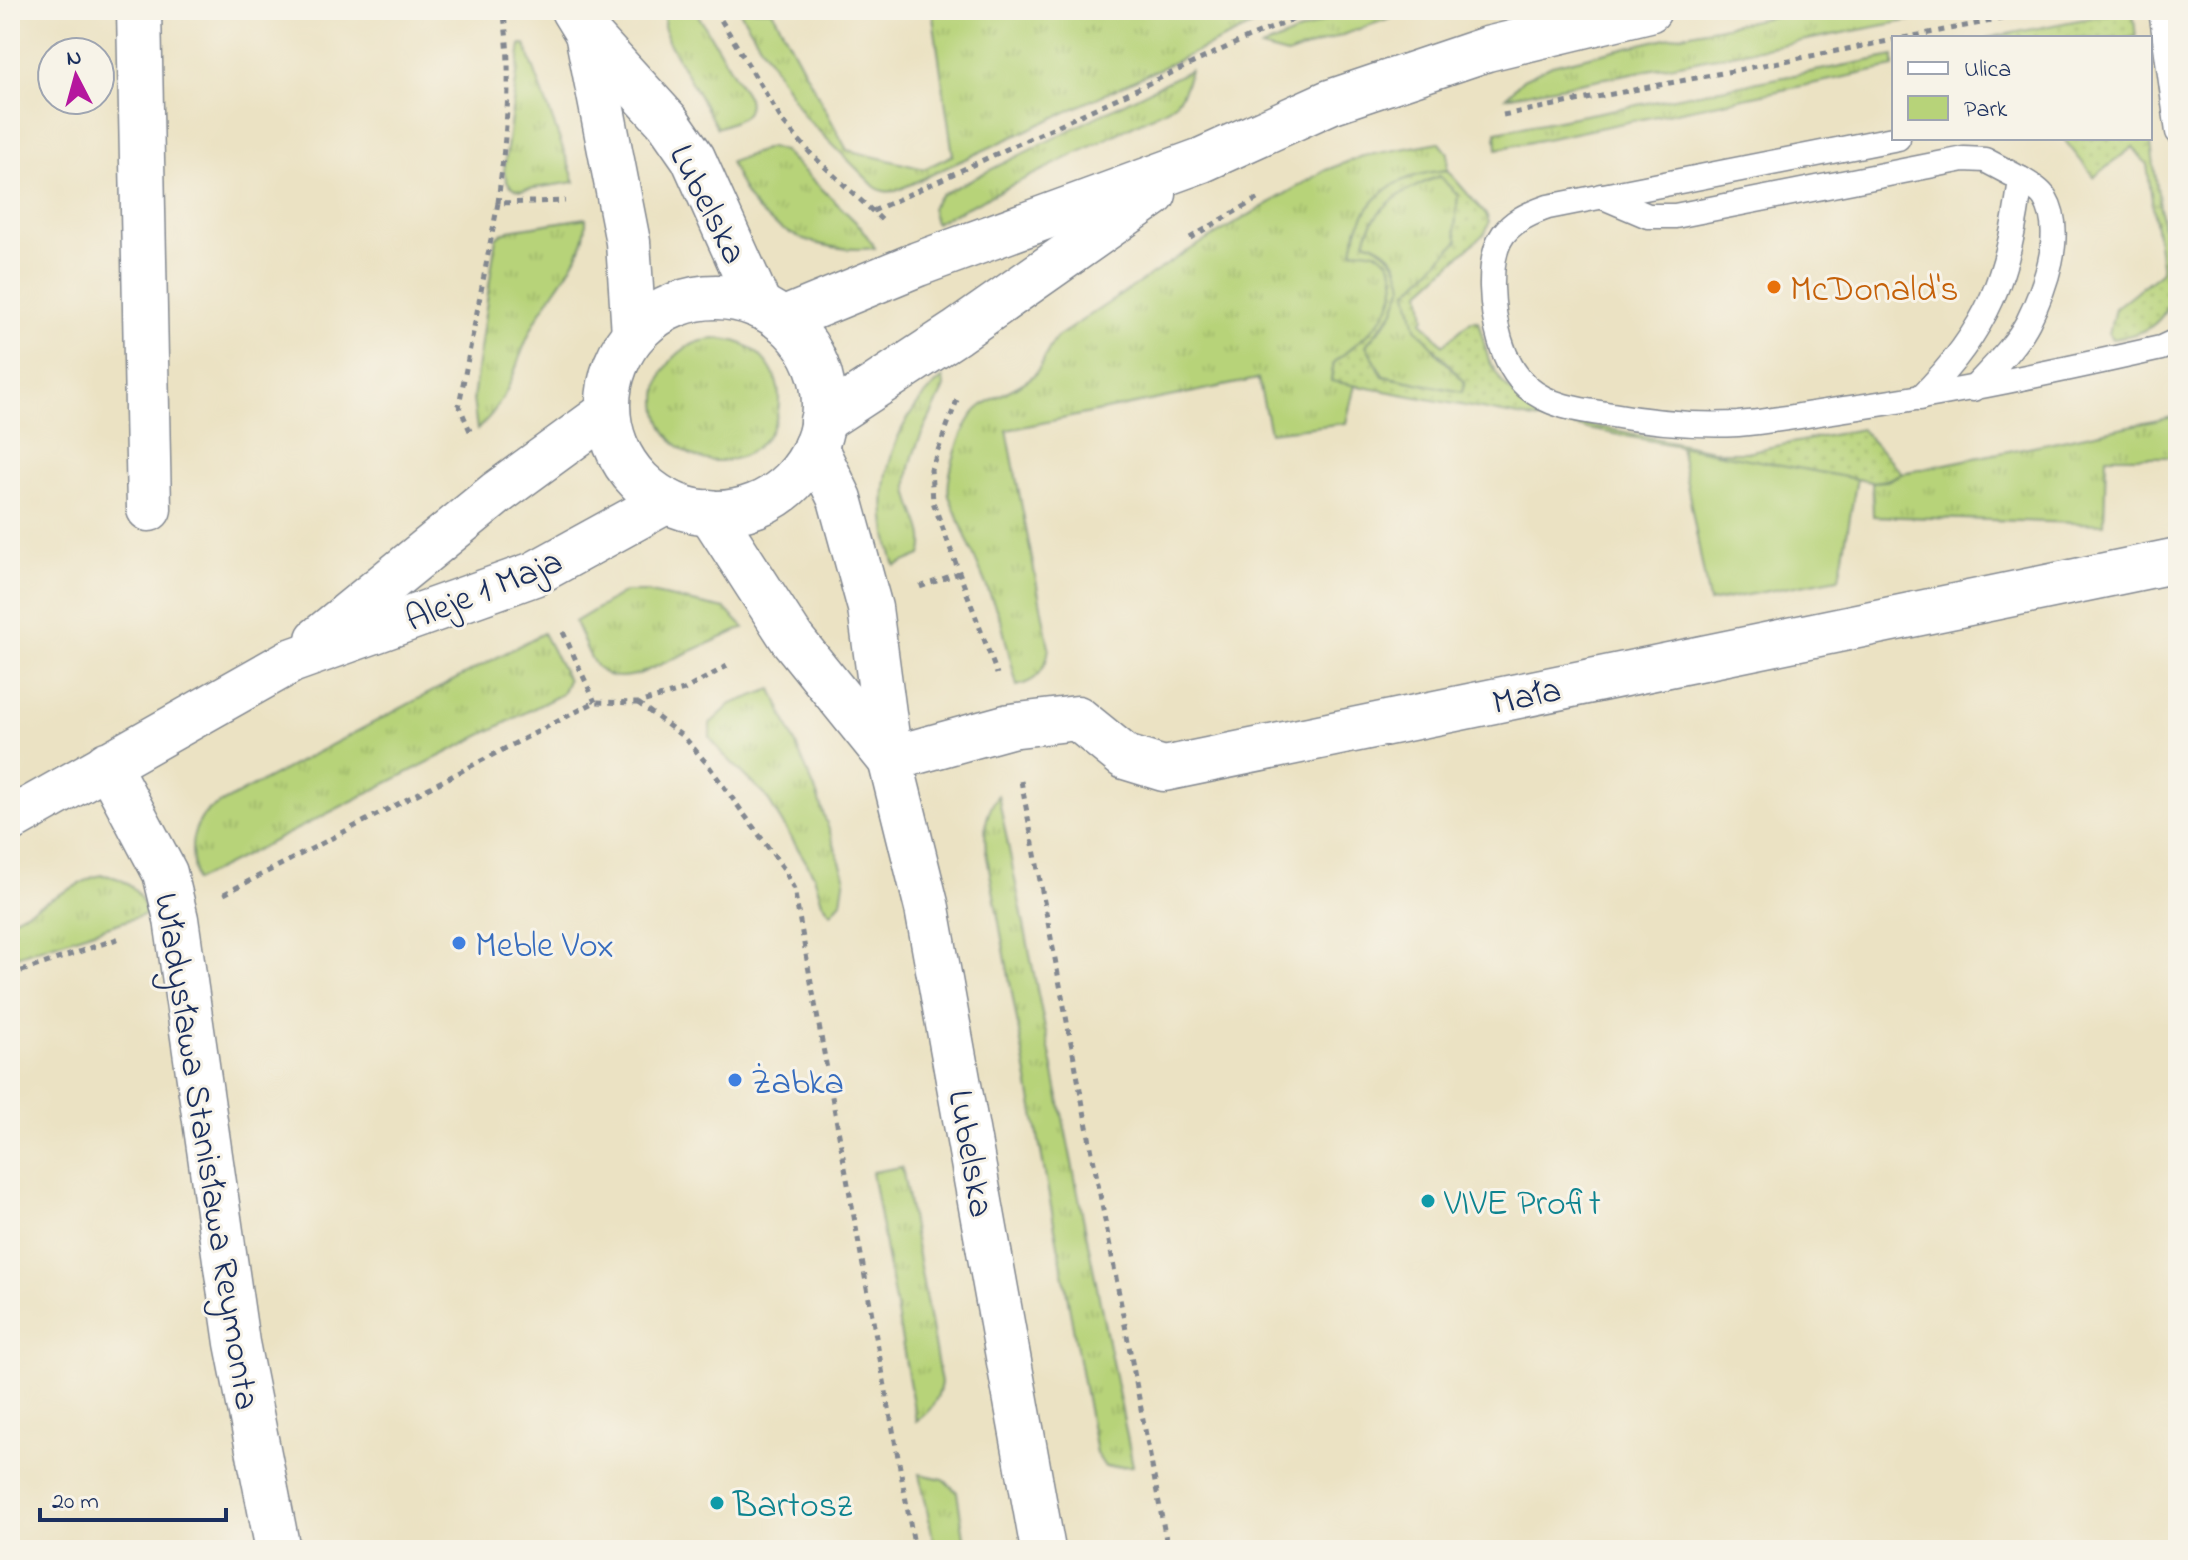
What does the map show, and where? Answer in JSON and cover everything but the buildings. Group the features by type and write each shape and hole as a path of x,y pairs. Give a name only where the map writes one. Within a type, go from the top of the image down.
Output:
{"street":[{"path":"139,10 149,509"},
{"path":"771,314 1202,160 1330,102 1487,49 1649,10"},
{"name":"Lubelska","path":"580,22 668,122 693,158 771,314"},
{"name":"Lubelska","path":"580,22 628,242 634,334"},
{"path":"819,434 956,333 1202,160"},
{"path":"710,297 743,300 771,314 804,344 819,372 822,387 819,434 803,468 778,492 746,508 710,512 681,507 653,493 630,471 615,443 608,412 608,395 616,363 634,334 661,312 710,297"},
{"name":"Aleje 1 Maja","path":"291,661 497,493 608,412"},
{"name":"Lubelska","path":"819,434 870,608 890,759 927,908 1043,1550"},
{"name":"Aleje 1 Maja","path":"10,820 291,661 534,574 667,501"},
{"name":"Lubelska","path":"710,512 792,639 890,759"},
{"name":"Mała","path":"890,759 1010,726 1077,718 1125,757 1164,769 2178,560"},
{"name":"Władysława Stanisława Reymonta","path":"107,764 165,873 176,919 237,1343 278,1550"}],"lane":[{"path":"2161,10 2160,87 2178,132"},
{"path":"1892,139 1548,207 1522,216 1506,229 1496,248 1492,273 1499,337 1511,365 1526,386 1566,408 1648,422 1740,423 1973,389 2161,348 2178,340"},
{"path":"1601,196 1648,216 1675,216 1964,159 1985,160 2021,179 2045,199 2053,232 2053,250 2027,323 1973,389"},
{"path":"1920,398 1960,356 1990,307 2014,231 2021,179"}],"path":[{"path":"470,431 459,405 498,203 508,105 507,33 503,10"},
{"path":"715,10 783,122 812,155 891,229"},
{"path":"873,211 1247,38 1317,10"},
{"path":"1913,36 2046,10"},
{"path":"1503,115 1892,40"},
{"path":"1183,242 1266,194"},
{"path":"498,203 566,201"},
{"path":"960,392 931,469 933,502 1000,682"},
{"path":"907,592 959,573"},
{"path":"563,632 595,702"},
{"path":"10,975 176,919 595,702 638,703 684,690 729,665"},
{"path":"638,703 685,738 708,765 784,869 794,889 915,1550"},
{"path":"1021,781 1168,1550"}],"green space":[{"path":"665,10 695,10 748,98 745,115 717,128 668,41 664,26"},
{"path":"739,10 772,10 847,150 924,169 953,155 932,10 1286,10 890,192 875,187 804,116"},
{"path":"1349,10 1412,10 1287,55 1261,48"},
{"path":"1805,10 1964,10 1506,97 1523,79 1552,65"},
{"path":"2133,10 2136,36 1997,36"},
{"path":"521,44 525,44 575,182 521,190 511,186 506,178 504,171"},
{"path":"1892,56 1892,67 1497,149 1496,132"},
{"path":"1190,70 1183,92 1167,109 935,223 931,208 940,195"},
{"path":"2065,140 2148,140 2151,144 2172,292 2164,313 2151,326 2112,339 2109,334 2115,308 2162,271 2147,165 2133,147 2094,177"},
{"path":"1439,142 1448,153 1447,170 1414,176 1388,189 1369,209 1354,238 1388,261 1393,272 1394,290 1376,326 1334,362 1331,380 1355,385 1346,423 1270,432 1258,379 1007,430 1049,647 1040,673 1031,681 1017,686 1001,621 949,496 950,475 957,448 975,413 1035,374 1057,337 1186,252 1326,170 1363,156"},
{"path":"770,147 783,151 860,226 875,248 841,248 806,240 775,225 762,214 747,197 730,162"},
{"path":"1447,170 1487,216 1489,223 1485,233 1421,291 1425,318 1422,321 1443,345 1471,321 1478,321 1489,361 1503,383 1526,406 1555,418 1722,452 1746,452 1861,429 1902,473 1872,482 1331,381 1334,362 1380,321 1394,294 1395,280 1388,260 1374,252 1352,251 1363,216 1383,192 1411,177","holes":["1439,176 1458,195 1455,230 1458,241 1408,292 1416,328 1465,382 1462,392 1383,376 1366,345 1393,312 1403,285 1391,257 1365,241 1369,228 1393,200"]},
{"path":"1439,176 1458,195 1455,230 1458,241 1408,292 1435,351 1465,382 1462,392 1383,376 1366,345 1394,310 1400,287 1398,267 1393,259 1387,252 1365,241 1370,228 1376,216 1393,200"},
{"path":"586,218 585,232 575,259 535,322 500,403 477,430 473,399 496,237 509,230"},
{"path":"718,339 741,344 761,357 774,377 779,400 774,423 761,443 741,456 718,461 695,456 675,443 662,423 657,400 662,377 675,357 695,344"},
{"path":"943,378 944,387 916,449 909,475 910,497 923,538 921,555 895,566 885,514 889,464 908,418"},
{"path":"2178,416 2178,457 2106,457 2104,524 1873,516 1872,482 1887,481 1902,473"},
{"path":"1680,446 1857,478 1839,578 1709,602"},
{"path":"625,592 646,592 725,609 744,628 639,674 612,676 596,666 575,622"},
{"path":"543,633 568,680 562,694 195,881 193,836 208,810"},
{"path":"772,689 816,792 845,876 841,902 831,913 822,902 814,875 765,795 710,737 710,724 731,704"},
{"path":"998,795 1133,1466 1105,1467 1096,1453 986,851 986,822"},
{"path":"103,875 119,879 131,887 141,899 147,914 10,958 10,920 93,877"},
{"path":"902,1167 941,1383 933,1405 916,1421 872,1172"},
{"path":"920,1474 943,1479 957,1492 966,1550 935,1550"}],"place":[{"name":"McDonald's","path":"1774,287"},
{"name":"Meble Vox","path":"459,943"},
{"name":"Żabka","path":"735,1080"},
{"name":"VIVE Profit","path":"1428,1201"},
{"name":"Bartosz","path":"717,1503"}]}
